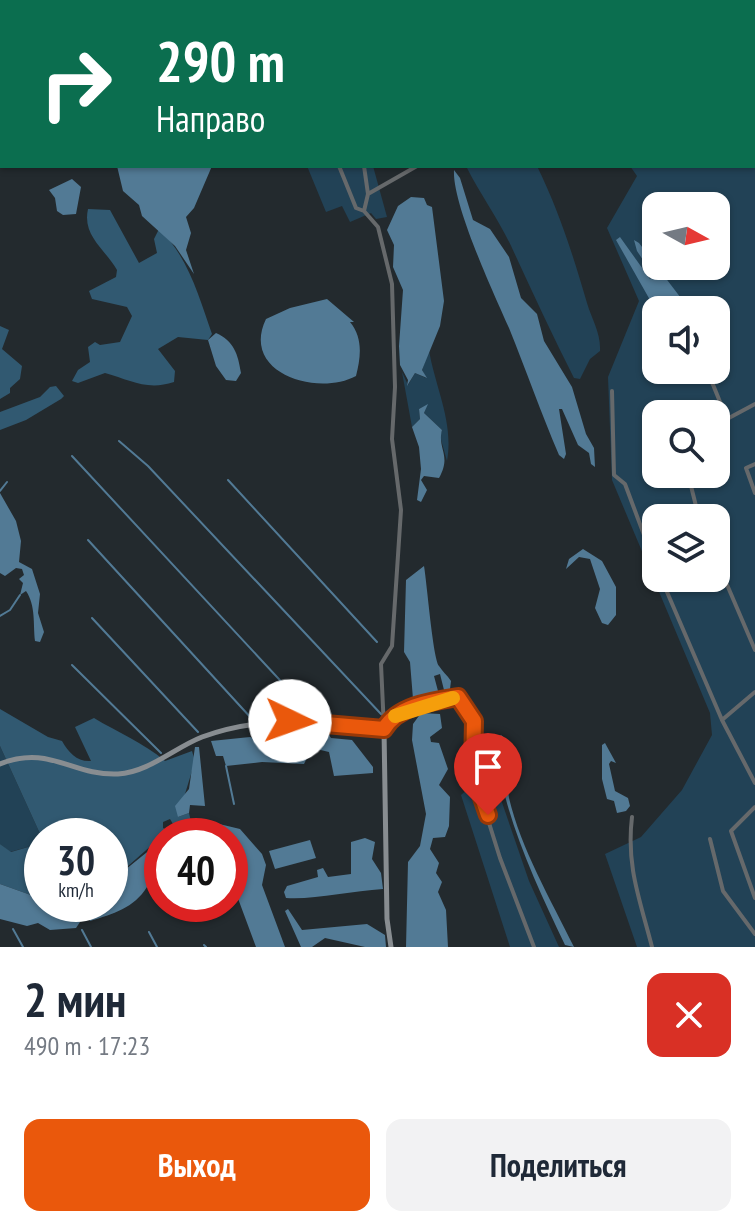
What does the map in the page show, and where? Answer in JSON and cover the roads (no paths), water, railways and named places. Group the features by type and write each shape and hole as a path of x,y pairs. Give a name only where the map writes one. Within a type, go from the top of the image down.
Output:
{"street":[{"path":"340,168 356,208 364,211 378,227 392,284 395,387 392,439 401,510 392,646 381,664 387,919 391,947"},
{"path":"364,168 368,194 364,211"},
{"path":"368,194 414,168"},
{"path":"713,384 727,419 755,404"},
{"path":"612,391 614,475 625,484 642,530"},
{"path":"755,464 746,468 755,493"},
{"path":"667,592 722,720 755,783"},
{"path":"730,592 755,650"},
{"path":"722,720 755,692"},
{"path":"384,729 396,715 447,699 458,697 471,713 473,772 500,858 534,947"},
{"path":"0,764 33,754 101,774 123,774 202,738 255,726 306,721 384,729"},
{"path":"755,807 731,831 755,898"},
{"path":"632,817 628,850 631,871 652,947"},
{"path":"710,839 723,891 755,934"}],"waterway":[{"path":"119,441 148,466 381,714"},
{"path":"72,456 315,718"},
{"path":"228,480 377,642"},
{"path":"0,491 7,482"},
{"path":"88,540 252,719"},
{"path":"0,616 10,610 20,595"},
{"path":"92,618 198,732"},
{"path":"72,665 161,753"},
{"path":"226,766 234,804"},
{"path":"13,929 23,947"},
{"path":"82,930 91,947"},
{"path":"149,932 157,947"}]}
